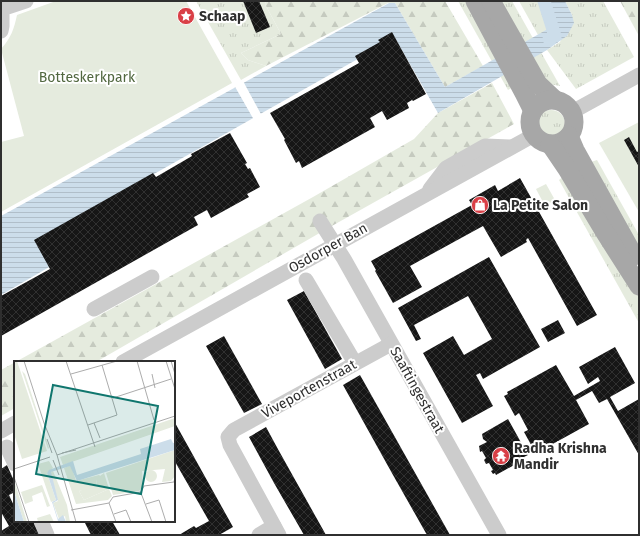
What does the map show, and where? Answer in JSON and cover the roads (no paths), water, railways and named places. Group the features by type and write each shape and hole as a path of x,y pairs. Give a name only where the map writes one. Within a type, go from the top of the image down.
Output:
{"main road":[{"path":"475,1 501,35 525,76 532,111"},
{"path":"491,1 501,35"},
{"path":"525,76 538,84 555,100"},
{"path":"550,144 561,142 569,136 574,124 572,112 568,106 555,100 548,100 536,106 532,111 530,127 538,139 550,144 564,163 604,231 639,286"},
{"path":"569,136 575,150 639,265"}],"street":[{"path":"1,31 1,9 26,1"},
{"path":"572,112 639,75"},
{"name":"Osdorper Ban","path":"125,361 534,134"},
{"name":"Saaftingestraat","path":"320,221 499,535"},
{"path":"94,309 152,277"},
{"path":"306,280 356,363"},
{"name":"Viveportenstraat","path":"277,531 230,445 228,437 234,430 391,344"},
{"path":"1,431 14,424"},
{"path":"8,447 14,462"},
{"path":"42,522 48,535"},
{"path":"259,535 277,531"}],"water":[{"path":"545,1 565,1 574,23 567,36 547,50 438,113 395,38 44,236 58,262 1,295 1,216 389,3 395,3 445,87 553,26 554,19"}],"waterway":[{"path":"544,1 555,36 549,39"}],"place":[{"name":"Schaap","path":"186,16"},
{"name":"La Petite Salon","path":"480,205"},
{"name":"Radha Krishna Mandir","path":"501,456"}],"park label":[{"name":"Botteskerkpark","path":"87,77"}]}
